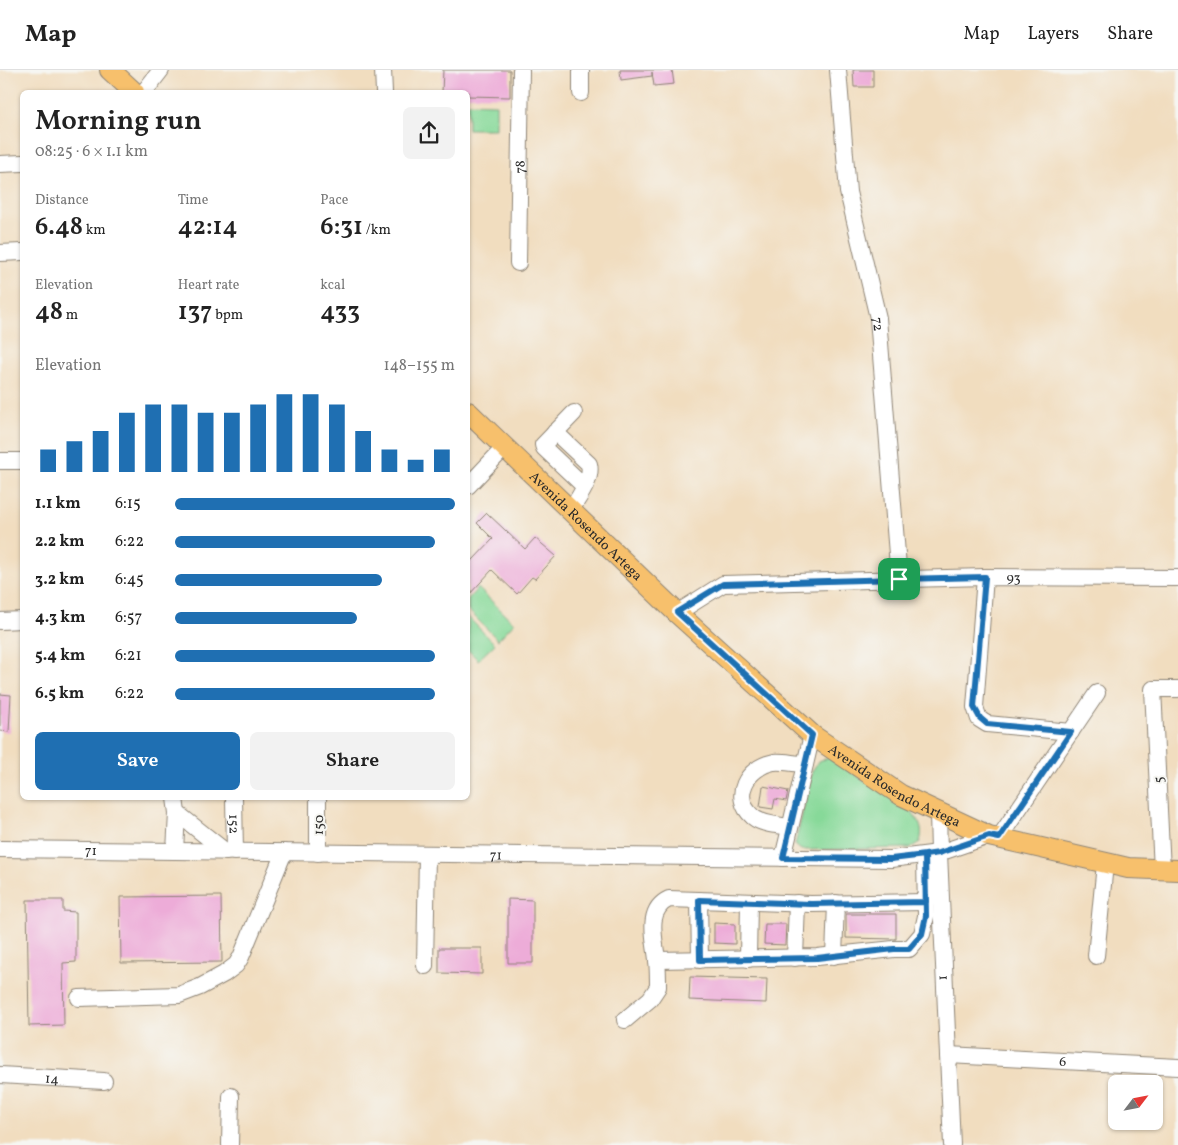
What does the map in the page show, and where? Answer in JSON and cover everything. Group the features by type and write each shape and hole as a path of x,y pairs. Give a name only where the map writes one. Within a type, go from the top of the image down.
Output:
{"main road":[{"path":"110,70 132,90"},
{"name":"Avenida Rosendo Artega","path":"470,414 677,612 812,735 901,795 994,837 1104,864 1128,868 1170,870"}],"street":[{"path":"146,90 161,70"},
{"path":"383,70 384,90"},
{"name":"78","path":"518,263 521,70"},
{"path":"581,93 582,70"},
{"name":"72","path":"838,70 848,192 878,318 899,579"},
{"path":"0,164 20,164"},
{"path":"0,253 20,252"},
{"path":"571,510 589,475 589,464 555,432 574,414"},
{"path":"470,484 505,447"},
{"path":"0,461 20,461"},
{"path":"985,577 974,707 980,718 987,724 1071,732"},
{"name":"93","path":"677,612 723,584 985,577 1178,578"},
{"path":"0,621 20,620"},
{"name":"5","path":"1170,870 1153,689 1178,690"},
{"path":"994,837 1071,732 1097,693"},
{"path":"783,858 785,826 799,764 812,735"},
{"path":"785,826 763,823 752,816 744,803 742,790 747,777 757,769 773,762 799,764"},
{"name":"152","path":"230,852 234,800"},
{"name":"150","path":"318,800 318,853"},
{"path":"176,806 230,852"},
{"path":"175,851 176,806"},
{"name":"1","path":"938,812 932,854 948,1055 952,1145"},
{"name":"71","path":"0,849 891,859 932,854 994,837"},
{"path":"79,998 179,995 200,987 236,966 284,852"},
{"path":"425,966 427,854"},
{"path":"657,960 795,958 909,949 922,934 926,916 932,854"},
{"path":"1096,956 1104,864"},
{"path":"625,1020 650,999 658,987 653,922 656,910 661,903 669,899 797,903 926,902"},
{"path":"699,900 700,960"},
{"path":"748,959 749,902"},
{"path":"795,958 797,903"},
{"path":"834,956 836,903"},
{"name":"6","path":"948,1055 1178,1067"},
{"name":"14","path":"0,1075 104,1082"},
{"path":"230,1145 231,1096"}],"green space":[{"path":"470,103 496,104 496,129 470,129"},
{"path":"478,588 514,623 498,640 470,612 470,597"},
{"path":"470,619 495,644 478,660 470,652"},
{"path":"829,758 911,810 920,825 920,842 910,848 801,850 795,845 812,772 818,761"}],"building":[{"path":"443,70 510,70 510,97 470,96 470,90 442,90"},
{"path":"620,70 672,70 674,84 654,86 652,72 652,76 621,80"},
{"path":"853,70 873,70 873,87 854,87"},
{"path":"487,513 525,549 535,538 556,556 535,579 532,577 517,594 492,570 470,594 470,558 472,561 493,539 477,523"},
{"path":"0,694 11,695 9,732 0,731"},
{"path":"763,786 788,791 786,801 775,799 773,809 760,807"},
{"path":"221,896 222,962 121,963 120,897"},
{"path":"508,899 533,900 533,963 508,963"},
{"path":"27,900 63,900 63,911 76,912 76,962 63,963 64,1025 29,1026"},
{"path":"846,914 896,914 896,939 846,938"},
{"path":"714,923 735,924 735,944 714,943"},
{"path":"765,924 786,924 785,945 764,944"},
{"path":"439,948 482,948 482,974 439,973"},
{"path":"690,977 767,979 766,1003 689,1000"}],"route":[{"path":"899,579 723,584 677,612 812,735 783,858 891,859 925,855 926,916 922,934 909,949 817,958 700,960 699,900 811,904 926,902 925,855 939,853 989,836 999,838 1071,732 987,724 980,718 974,707 985,577 899,579"}]}
